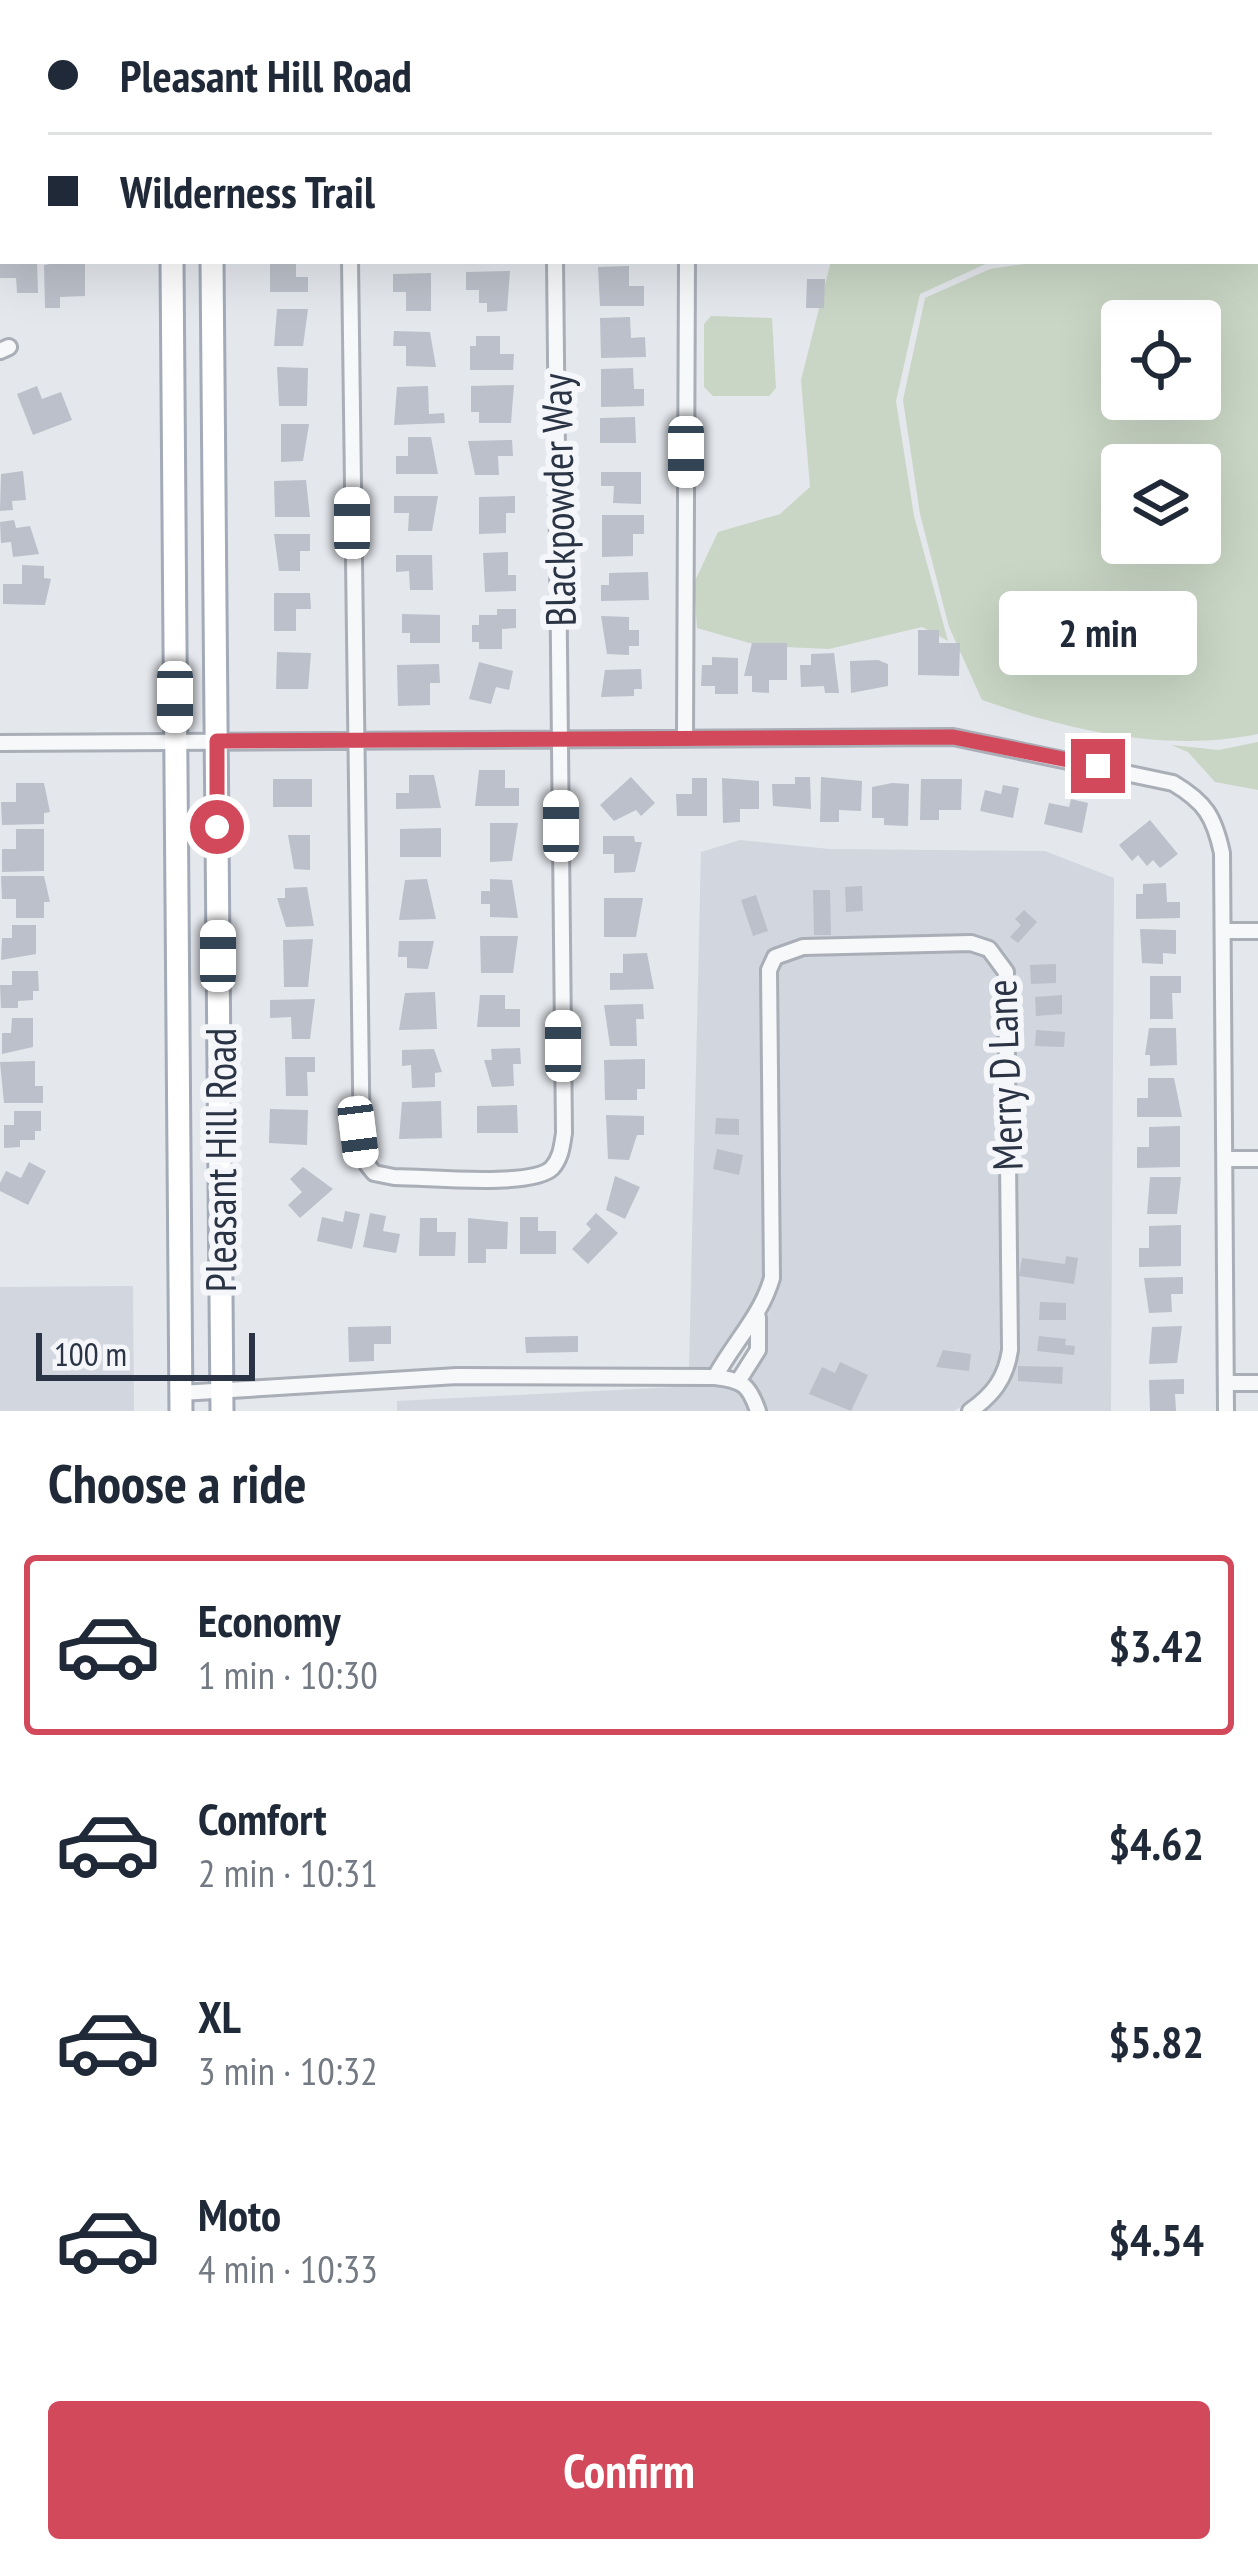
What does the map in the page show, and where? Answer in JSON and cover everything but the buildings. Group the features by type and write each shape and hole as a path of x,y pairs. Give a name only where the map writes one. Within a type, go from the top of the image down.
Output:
{"main road":[{"name":"Pleasant Hill Road","path":"172,264 181,1402"},
{"name":"Pleasant Hill Road","path":"212,264 222,1402"}],"street":[{"path":"350,264 354,741"},
{"name":"Blackpowder Way","path":"354,741 362,1158 374,1173 394,1177 527,1178 548,1172 560,1156 564,1133 555,264"},
{"path":"685,738 687,264"},
{"path":"0,742 953,737 1173,783 1200,800 1214,817 1222,853 1226,1411"},
{"path":"1224,931 1258,931"},
{"name":"Merry D Lane","path":"739,1380 758,1350 758,1317 772,1278 769,970 775,957 803,947 971,943 989,949 1006,972 1010,1350 1007,1370 990,1398 970,1411"},
{"path":"1225,1159 1258,1159"},
{"name":"Merry D Lane","path":"715,1377 736,1339 758,1317"},
{"path":"181,1402 222,1402 457,1376 715,1377 739,1380 752,1390 758,1411"},
{"path":"1226,1384 1258,1383"}],"shaded area":[{"path":"740,840 830,849 1045,851 1114,878 1111,1411 984,1411 1013,1375 1018,1350 1013,972 994,942 971,935 803,938 768,953 761,970 765,1277 754,1308 711,1368 689,1369 701,852"},
{"path":"970,952 986,956 998,974 1000,1367 984,1391 954,1411 766,1411 749,1378 764,1355 766,1321 780,1278 776,972 789,958 804,955"},
{"path":"133,1286 134,1411 0,1411 0,1287"},
{"path":"713,1385 736,1388 745,1395 749,1411 397,1411 397,1401"}],"green space":[{"path":"830,264 985,264 920,294 896,401 914,516 948,641 922,627 829,649 760,646 697,628 694,583 718,532 780,514 810,487 801,380"},
{"path":"1024,264 1258,264 1258,734 1153,740 1083,729 982,700 949,627 920,514 903,400 925,298 990,269"},
{"path":"711,316 772,318 776,388 769,396 713,396 704,387 704,324"},
{"path":"1258,742 1258,790 1215,782 1188,752 1171,745 1219,750"}],"route":[{"path":"217,827 217,741 953,737 1098,766"}]}
